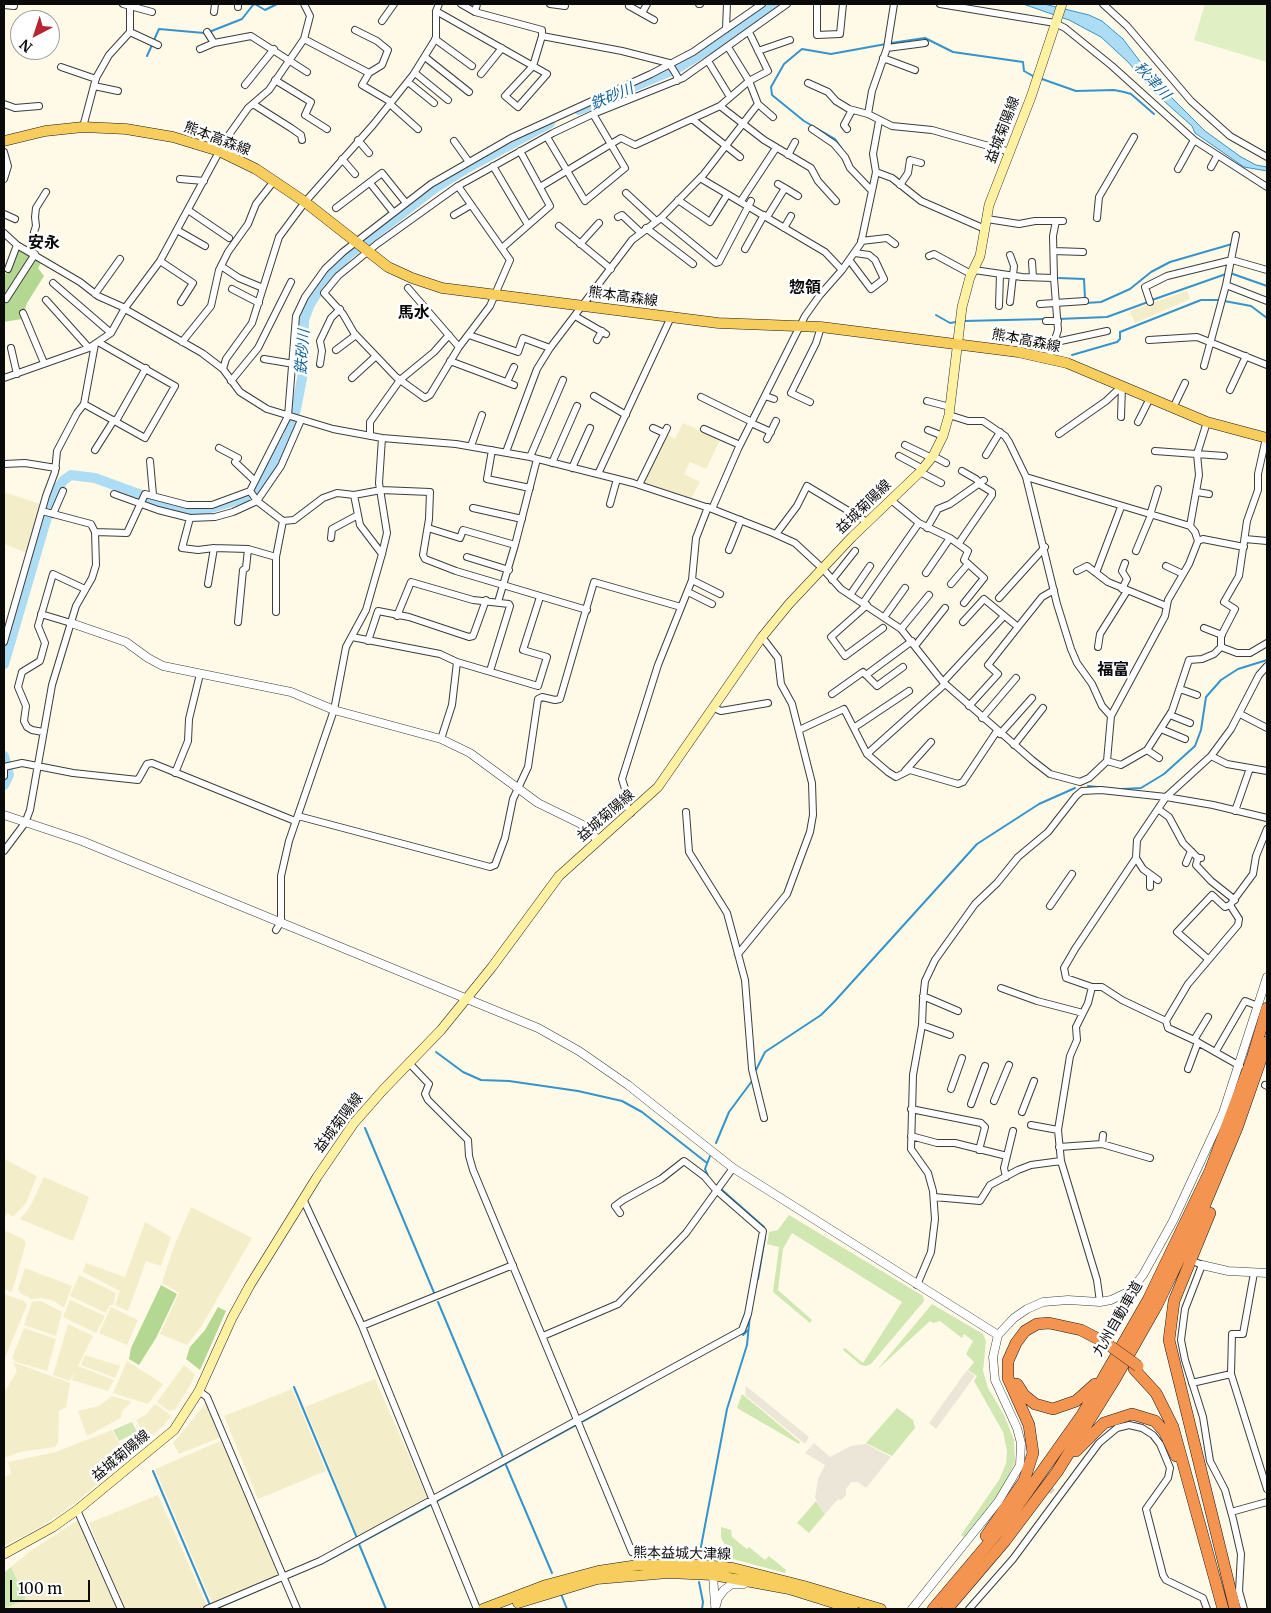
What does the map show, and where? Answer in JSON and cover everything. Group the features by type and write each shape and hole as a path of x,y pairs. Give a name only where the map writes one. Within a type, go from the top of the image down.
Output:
{"highway":[{"name":"九州自動車道","path":"933,1609 1021,1502 1082,1415 1148,1300 1203,1187 1249,1068 1263,1007"},
{"name":"九州自動車道","path":"947,1609 1005,1541 1057,1472 1115,1379 1157,1305 1201,1214 1237,1128 1267,1042"},
{"path":"1235,1609 1169,1340 1174,1301 1217,1195 1237,1128"},
{"path":"933,1609 1017,1492 1029,1470 1033,1453 1033,1441 1029,1425 1008,1378 1008,1361 1016,1343 1025,1331 1037,1324 1049,1323 1081,1330 1136,1367 1159,1390 1172,1410 1203,1480"},
{"path":"1104,1345 1060,1329 1045,1330 1024,1341 1015,1357 1013,1370 1015,1381 1024,1396 1035,1404 1053,1410 1076,1401 1104,1374"},
{"path":"1136,1367 1156,1393 1173,1427 1223,1609"},
{"path":"1057,1472 1104,1424 1117,1417 1132,1414 1155,1421 1164,1431 1189,1485"},
{"path":"1228,1575 1229,1609"},
{"path":"1215,1578 1218,1609"}],"main road":[{"name":"益城菊陽線","path":"4,1554 53,1527 77,1510 174,1430 199,1391 232,1318 322,1169 354,1123 383,1090 410,1064 468,998 559,876 648,798 671,771 762,637 822,568 922,470 932,457 943,436 949,411 959,321 972,272 980,256 989,205 1031,97 1062,4"},
{"name":"熊本高森線","path":"4,141 45,132 83,127 148,132 173,137 219,151 274,181 305,202 356,243 398,273 427,283 458,291 671,318 733,324 821,328 956,344 1049,358 1207,422 1267,438"},
{"name":"熊本益城大津線","path":"483,1609 546,1585 598,1571 638,1565 704,1565 733,1568 881,1609"},
{"name":"熊本益城大津線","path":"500,1609 547,1592 597,1579 668,1572 713,1575 789,1590 854,1609"}],"street":[{"path":"83,127 95,83 109,55 130,32 128,4 152,12"},
{"path":"214,12 215,4"},
{"path":"4,378 94,344 111,333 125,308 160,261 219,151 252,104 269,90 304,39 310,16 304,4"},
{"path":"382,21 394,4"},
{"path":"223,369 226,359 252,323 274,246 305,202 408,82 435,39 436,11 439,4"},
{"path":"436,11 502,48 533,66 547,74 518,107 505,96 533,66 542,30 475,12 461,4"},
{"path":"475,12 477,4"},
{"path":"554,4 565,6"},
{"path":"642,14 647,4"},
{"path":"726,30 727,4"},
{"path":"96,532 127,532 145,494 187,505 212,505 250,491 290,416 296,316 325,269 393,212 431,184 546,120 651,74 693,52 762,4"},
{"path":"458,186 510,260 490,306 459,347 430,395 425,398 400,380 376,356 356,334 340,310 324,293 338,276 367,251 458,186 520,151 593,114 677,78 708,61 786,4"},
{"path":"817,4 817,35 840,34 843,4"},
{"path":"868,114 872,91 886,48 894,4"},
{"path":"940,4 1055,23 1065,28 1112,66 1194,140 1267,187"},
{"path":"1103,4 1127,26 1191,101 1230,136 1267,157"},
{"path":"4,5 14,6"},
{"path":"629,6 654,20"},
{"path":"355,30 377,41 388,50 382,66 369,73 362,86 391,103 418,129"},
{"path":"130,32 158,44"},
{"path":"207,32 214,43"},
{"path":"540,187 622,138 635,145 720,106 749,81 768,71 749,32"},
{"path":"200,50 214,43 251,36 274,49 307,72"},
{"path":"542,36 670,64"},
{"path":"304,39 369,73"},
{"path":"435,39 472,66"},
{"path":"758,51 790,40"},
{"path":"886,48 925,43"},
{"path":"728,47 749,81 758,104 773,117"},
{"path":"482,74 502,48"},
{"path":"245,84 274,49"},
{"path":"425,57 468,92"},
{"path":"883,58 915,70"},
{"path":"708,61 730,97"},
{"path":"670,64 677,78"},
{"path":"61,67 95,83 118,91"},
{"path":"414,73 448,100"},
{"path":"275,80 311,102 305,115 327,130"},
{"path":"408,82 434,103"},
{"path":"808,83 828,92 836,100 852,110 868,114 892,126 932,130 1010,152"},
{"path":"4,104 15,108 39,106"},
{"path":"252,104 301,135 302,140"},
{"path":"506,452 537,369 550,348 643,230 658,219 700,178 758,104"},
{"path":"720,106 776,148 811,168 818,181 836,201"},
{"path":"847,129 844,125 852,110"},
{"path":"547,137 585,201 625,168 593,114"},
{"path":"692,119 740,157"},
{"path":"631,813 625,803 626,792 622,779 658,665 692,580 696,538 800,326 814,302 850,261 861,242 876,172 873,154 879,121"},
{"path":"812,129 834,144 845,157 850,168 871,190"},
{"path":"1097,218 1099,197 1134,137"},
{"path":"358,140 369,153"},
{"path":"1178,169 1194,140"},
{"path":"454,142 469,162"},
{"path":"788,155 795,142"},
{"path":"741,202 776,148"},
{"path":"502,248 550,206 520,151"},
{"path":"4,152 8,166 4,179"},
{"path":"1211,167 1217,156"},
{"path":"342,159 355,174"},
{"path":"900,185 908,173 910,160 921,163"},
{"path":"493,166 528,225"},
{"path":"876,172 892,178 921,201 985,229"},
{"path":"336,208 382,173 406,203"},
{"path":"700,178 727,195 741,202 750,203 765,216 825,252 842,270"},
{"path":"180,179 204,181"},
{"path":"182,342 211,306 221,266 248,224 256,204 274,181"},
{"path":"370,183 393,212"},
{"path":"778,184 798,196"},
{"path":"745,249 785,188"},
{"path":"34,232 36,208 46,192"},
{"path":"626,193 716,262 719,262 750,203"},
{"path":"678,200 710,222 727,195"},
{"path":"454,215 471,204"},
{"path":"188,210 229,238"},
{"path":"4,214 15,218"},
{"path":"618,217 622,215 693,264"},
{"path":"784,228 791,216"},
{"path":"987,219 1019,224 1035,221 1059,221 1053,236 1055,302 1058,321 1056,342 1049,358"},
{"path":"580,244 599,223"},
{"path":"559,226 611,269"},
{"path":"177,230 204,246"},
{"path":"4,233 17,245 80,282 95,294 125,308 202,353 223,369 231,381 250,398 267,409 333,430 382,438 471,446 533,458 639,485 710,508 776,534 795,544 850,595 885,616 901,629 944,683 1014,745 1050,774 1080,782 1088,778 1108,761 1111,716 1165,616 1166,606 1198,541 1195,532 1190,526 1121,507 1026,477"},
{"path":"1204,366 1226,285 1236,235"},
{"path":"861,242 886,238 895,244"},
{"path":"8,269 17,245"},
{"path":"1054,251 1083,252"},
{"path":"850,261 871,289 884,280 875,260 869,255 855,253"},
{"path":"6,299 35,254"},
{"path":"929,256 934,254 972,272 1054,278"},
{"path":"1010,255 1014,266 1011,275 1010,302"},
{"path":"95,294 120,259"},
{"path":"1150,302 1145,289 1147,286 1167,276 1232,260 1267,270"},
{"path":"160,261 193,284 181,302"},
{"path":"1032,262 1033,277"},
{"path":"221,266 239,278 263,288"},
{"path":"999,306 1000,274"},
{"path":"231,381 258,348 292,282"},
{"path":"53,283 111,333"},
{"path":"1226,285 1267,301"},
{"path":"408,288 459,347"},
{"path":"232,289 259,303"},
{"path":"46,300 94,344 146,368 175,386 145,438 84,404"},
{"path":"1040,304 1084,301"},
{"path":"320,364 322,351 320,341 331,318 340,310"},
{"path":"24,312 44,363"},
{"path":"1210,315 1218,315"},
{"path":"575,316 604,333 597,340"},
{"path":"598,474 671,318"},
{"path":"1046,321 1058,321"},
{"path":"810,402 792,393 816,344 821,328"},
{"path":"1056,342 1107,331"},
{"path":"336,350 356,334"},
{"path":"370,436 370,422 400,380 434,352 448,335"},
{"path":"469,335 518,352 523,338 550,348"},
{"path":"1149,340 1196,337 1267,365"},
{"path":"4,642 56,468 57,451 76,413 84,404 94,344"},
{"path":"11,348 17,374"},
{"path":"352,378 376,356"},
{"path":"1230,390 1246,356"},
{"path":"264,360 294,364"},
{"path":"450,361 514,385"},
{"path":"507,382 514,366"},
{"path":"95,450 146,368"},
{"path":"498,602 530,488 533,458 562,380"},
{"path":"1173,408 1185,382"},
{"path":"1121,417 1122,386"},
{"path":"1059,434 1106,401 1122,386"},
{"path":"594,396 626,415"},
{"path":"765,396 774,400"},
{"path":"701,398 771,432"},
{"path":"1138,422 1150,398"},
{"path":"927,401 968,421 983,421 1005,436 1026,477 1034,514 1045,547 1054,590 1075,658 1092,684 1102,706 1111,716"},
{"path":"552,463 577,406"},
{"path":"471,446 482,415"},
{"path":"114,494 158,510 190,518 215,517 257,501 280,466 301,420"},
{"path":"768,439 776,421"},
{"path":"1190,526 1199,475 1197,454 1207,422"},
{"path":"572,468 590,428"},
{"path":"639,485 666,430 653,428"},
{"path":"704,429 740,445"},
{"path":"928,430 943,436"},
{"path":"986,455 1000,432"},
{"path":"278,926 282,865 334,710 346,647 368,603 387,533 379,483 382,438"},
{"path":"1108,761 1121,765 1147,750 1170,714 1190,660 1202,659 1214,654 1221,647 1222,635 1235,609 1224,602 1237,583 1244,567 1247,521 1258,490 1258,474 1264,457 1267,438"},
{"path":"905,445 946,463"},
{"path":"219,448 236,460 255,481"},
{"path":"492,450 487,479 530,488"},
{"path":"1155,451 1224,456"},
{"path":"899,456 941,483"},
{"path":"150,460 153,495"},
{"path":"4,464 24,463 56,468"},
{"path":"959,543 992,495 992,492 981,482 962,471"},
{"path":"610,504 616,479"},
{"path":"927,528 938,509 950,504 981,482"},
{"path":"776,534 797,506 807,486 867,522"},
{"path":"1136,551 1158,489"},
{"path":"250,491 257,501 283,521 294,520 323,498 337,493 354,495 381,490 430,492 428,528 423,555 425,559 456,572 587,610"},
{"path":"53,514 63,491"},
{"path":"1197,492 1209,494"},
{"path":"354,495 363,530 382,554"},
{"path":"890,500 919,523 959,543 968,551 964,560 984,578 964,603"},
{"path":"1096,573 1121,507"},
{"path":"473,508 522,519"},
{"path":"4,851 26,821 52,685 71,623 96,565 96,532 91,524 42,511"},
{"path":"331,538 332,529 358,515"},
{"path":"190,518 182,548 198,550 214,548 248,549 276,556"},
{"path":"276,612 276,556 283,521"},
{"path":"737,540 743,521"},
{"path":"728,550 743,521"},
{"path":"1190,526 1197,522"},
{"path":"883,628 845,656 831,637 865,604 919,523"},
{"path":"428,528 460,538 463,530 515,545"},
{"path":"926,574 950,538"},
{"path":"1198,541 1202,539 1244,547"},
{"path":"1245,539 1267,541"},
{"path":"999,598 1045,547"},
{"path":"208,584 214,548"},
{"path":"238,622 243,570 246,568 248,549"},
{"path":"832,580 855,551"},
{"path":"467,557 508,570"},
{"path":"1098,646 1100,634 1124,590 1126,579 1122,571 1125,563"},
{"path":"951,584 968,564"},
{"path":"850,595 870,566"},
{"path":"1078,571 1087,566 1124,590 1166,606"},
{"path":"1166,566 1183,574"},
{"path":"44,732 27,727 24,721 26,706 18,687 22,672 40,661 45,643 38,626 53,574 85,588"},
{"path":"692,580 720,594"},
{"path":"397,616 411,582 473,600 508,604 510,606 490,671"},
{"path":"4,776 4,768 14,764 138,780 147,764 151,762 296,819 490,867 495,865 505,838 511,806 532,751 538,699 542,697 555,700 560,699 594,582 681,607"},
{"path":"885,616 905,588"},
{"path":"969,706 998,674 988,664 1042,597 1054,590"},
{"path":"688,592 712,604"},
{"path":"901,629 928,595"},
{"path":"352,637 440,654 457,662 538,686 547,657 523,650 540,597"},
{"path":"963,622 984,599 1018,627"},
{"path":"368,641 378,612 409,617 470,637 473,636 486,600"},
{"path":"866,675 914,643 945,608"},
{"path":"41,614 126,642 163,666 292,692 334,710 441,739 470,753 538,803 581,824 598,840"},
{"path":"867,754 944,683 1004,616"},
{"path":"1204,628 1222,635"},
{"path":"738,954 787,894 810,832 814,800 800,730 792,704 781,684 778,658 762,637"},
{"path":"1221,647 1237,653 1250,653 1267,642"},
{"path":"441,739 452,705 457,662"},
{"path":"1166,1021 1122,1000 1102,987 1092,988 1066,978 1064,968 1136,858 1137,840 1166,797 1211,756 1240,714 1259,675 1267,666"},
{"path":"832,694 863,672 877,686 903,667"},
{"path":"176,773 188,741 189,718 200,674"},
{"path":"982,718 1016,678"},
{"path":"1180,689 1197,695"},
{"path":"855,727 909,691"},
{"path":"800,730 844,708 867,754 888,772 896,777 910,770 958,784 963,782 999,732 1032,698"},
{"path":"714,708 721,712 768,703"},
{"path":"1014,745 1043,708"},
{"path":"1170,714 1190,723"},
{"path":"1240,714 1266,726"},
{"path":"1161,729 1185,739"},
{"path":"901,775 931,742"},
{"path":"1147,750 1160,758"},
{"path":"1211,756 1215,760 1227,764 1267,771"},
{"path":"1235,810 1250,768"},
{"path":"1080,782 1082,791"},
{"path":"918,1285 931,1252 936,1219 934,1197 928,1173 911,1149 913,1075 922,1025 925,981 935,960 975,904 997,883 1018,857 1048,832 1082,791 1101,790 1166,797 1267,818"},
{"path":"1158,809 1173,822 1177,834 1191,851 1200,858 1196,865 1233,903 1239,919 1238,925 1188,984 1166,1021 1168,1028 1196,1041 1240,1066"},
{"path":"686,812 689,852 727,913 745,980 752,1069 764,1118"},
{"path":"6,815 82,841 278,926 468,998 538,1028 579,1051 628,1085 733,1168 998,1335"},
{"path":"1208,959 1177,932 1212,895 1225,907 1233,903 1253,874 1256,856 1267,828"},
{"path":"1186,862 1191,851"},
{"path":"1136,858 1150,875 1158,880"},
{"path":"1050,906 1072,874"},
{"path":"1150,875 1150,887"},
{"path":"914,1607 1023,1467 1021,1443 1017,1428 995,1380 993,1358 998,1335 1014,1318 1027,1308 1043,1302 1068,1300 1100,1302 1112,1300 1130,1291 1143,1275 1173,1221 1223,1113 1263,1007 1267,977"},
{"path":"1002,988 1037,1001 1083,1013"},
{"path":"1092,988 1076,1027 1077,1040 1070,1056 1058,1130 1061,1161 1096,1280 1100,1302"},
{"path":"923,996 958,1011"},
{"path":"1216,1052 1245,1001 1263,1007"},
{"path":"1188,1069 1196,1041 1208,1017"},
{"path":"922,1025 950,1035"},
{"path":"951,1089 962,1058"},
{"path":"410,1064 429,1084 425,1094 428,1100 468,1140 469,1156 473,1170 632,1552"},
{"path":"994,1101 1009,1065"},
{"path":"971,1104 985,1066"},
{"path":"1022,1112 1034,1081"},
{"path":"911,1109 981,1123 985,1127 979,1150"},
{"path":"1031,1125 1058,1130"},
{"path":"1006,1177 1004,1168 1013,1130"},
{"path":"1102,1135 1102,1144"},
{"path":"911,1136 937,1143 955,1143 1007,1156"},
{"path":"1059,1147 1102,1144 1150,1158"},
{"path":"207,1609 320,1561 742,1330 748,1314 763,1231 716,1190 704,1176 684,1161 661,1180 622,1200 615,1206 620,1213"},
{"path":"934,1197 980,1201 990,1185 1006,1177 1031,1165 1061,1161"},
{"path":"543,1336 618,1304 686,1233 733,1168"},
{"path":"304,1201 362,1326 477,1609"},
{"path":"1158,1245 1168,1249"},
{"path":"1244,1609 1239,1591 1241,1554 1225,1490 1210,1461 1203,1417 1183,1354 1181,1327 1198,1263 1228,1271 1267,1273"},
{"path":"362,1326 513,1265"},
{"path":"1254,1273 1243,1334 1232,1334 1231,1374 1267,1489"},
{"path":"1192,1383 1231,1374"},
{"path":"199,1391 207,1397 297,1609"},
{"path":"969,1609 1013,1559 1057,1494 1107,1435 1117,1428 1129,1425 1148,1431 1160,1444 1170,1468 1168,1478 1146,1509 1163,1575 1166,1580 1202,1598 1207,1609"},
{"path":"1231,1512 1267,1502"},
{"path":"77,1510 121,1609"},
{"path":"704,1565 713,1575 713,1606"},
{"path":"713,1575 721,1570 733,1568"},
{"path":"713,1606 721,1593 732,1584 789,1590"}],"shaded area":[{"path":"1187,291 1190,299 1135,323 1130,311"},
{"path":"683,423 720,440 706,469 690,462 684,474 700,482 691,499 643,482 666,434 675,439"},
{"path":"4,492 43,505 29,554 4,544"},
{"path":"4,1159 37,1176 26,1203 13,1217 8,1213 4,1217"},
{"path":"44,1177 89,1197 73,1241 20,1219 30,1207"},
{"path":"191,1207 252,1238 201,1327 187,1345 160,1334 179,1293 162,1283 173,1249"},
{"path":"145,1222 171,1237 161,1266 146,1261 128,1311 115,1305 120,1291 83,1272 86,1263 125,1277"},
{"path":"6,1231 23,1239 26,1243 12,1292 4,1289 4,1236"},
{"path":"25,1268 72,1286 64,1308 54,1301 42,1298 32,1299 20,1293 18,1289"},
{"path":"79,1275 116,1293 113,1305 110,1305 106,1313 70,1296"},
{"path":"4,1294 24,1301 27,1305 4,1360"},
{"path":"70,1300 105,1316 96,1333 63,1317"},
{"path":"41,1301 62,1312 56,1336 24,1325 32,1302"},
{"path":"111,1307 138,1320 127,1345 99,1333"},
{"path":"68,1324 93,1336 78,1366 114,1380 108,1391 72,1380 75,1371 70,1381 53,1375"},
{"path":"24,1328 56,1339 47,1371 16,1362 12,1358"},
{"path":"85,1355 120,1366 115,1378 81,1365"},
{"path":"127,1361 163,1384 148,1404 113,1393"},
{"path":"13,1362 70,1383 66,1407 59,1411 58,1443 55,1447 20,1452 4,1458 4,1393 17,1371"},
{"path":"184,1365 195,1374 175,1410 169,1411 157,1402"},
{"path":"967,1370 975,1376 936,1429 929,1423"},
{"path":"375,1379 427,1497 358,1537 305,1407"},
{"path":"746,1386 809,1437 805,1444 745,1395"},
{"path":"292,1389 326,1471 258,1499 224,1416"},
{"path":"112,1396 132,1402 122,1411 121,1418 87,1436 78,1411 99,1406"},
{"path":"206,1403 221,1437 179,1454 173,1443"},
{"path":"155,1404 172,1416 150,1439 142,1431 136,1420 147,1414"},
{"path":"112,1430 120,1445 139,1434 148,1443 70,1507 40,1527 4,1546 4,1478 11,1473 8,1462 56,1452"},
{"path":"223,1440 278,1575 212,1603 155,1469"},
{"path":"814,1443 830,1457 851,1446 866,1444 891,1457 866,1488 858,1482 851,1482 846,1489 846,1495 841,1500 838,1499 825,1514 815,1498 818,1479 825,1465 805,1453"},
{"path":"158,1495 207,1606 201,1609 124,1609 89,1523"},
{"path":"78,1520 117,1609 4,1609 26,1599 11,1567 29,1552"}],"green space":[{"path":"1205,4 1267,4 1267,62 1194,40"},
{"path":"19,248 42,261 38,268 44,276 27,303 22,319 4,322 4,274 9,272"},
{"path":"789,1215 923,1296 924,1301 871,1364 861,1365 843,1350 845,1348 863,1363 902,1302 792,1233 783,1249 778,1290 812,1320 810,1323 773,1292 779,1247 767,1244 769,1232 778,1230"},
{"path":"161,1285 177,1294 156,1338 139,1365 129,1359 131,1348"},
{"path":"932,1304 983,1334 986,1341 983,1371 988,1388 1004,1415 1014,1440 1015,1462 1002,1490 964,1537 961,1535 999,1480 1006,1464 1007,1451 1003,1432 974,1381 977,1376 968,1370 974,1362 966,1354 973,1341 964,1334 962,1338 940,1321 933,1323 930,1321 877,1370"},
{"path":"218,1307 226,1311 200,1370 186,1359 190,1347 205,1330"},
{"path":"742,1394 800,1442 799,1444 737,1408"},
{"path":"897,1408 913,1420 915,1428 892,1456 866,1443"},
{"path":"132,1422 137,1432 119,1441 113,1430"},
{"path":"816,1501 825,1514 809,1533 797,1523"},
{"path":"721,1527 731,1530 732,1537 747,1549 749,1547 765,1560 769,1556 786,1570 785,1573 733,1559 721,1538"},
{"path":"11,1567 26,1599 4,1609 4,1573"}],"water":[{"name":"秋津川","path":"1023,4 1044,4 1089,15 1102,21 1123,39 1154,80 1205,131 1241,157 1256,165 1267,167 1267,171 1244,167 1195,133 1192,126 1155,93 1128,62 1101,37 1069,20"}],"waterway":[{"path":"209,32 242,19 255,4 265,10 277,4"},
{"name":"鉄砂川","path":"579,110 678,68 712,47 773,4"},
{"path":"154,40 159,29 204,33"},
{"path":"891,43 925,38 953,52 1023,62 1024,71 1033,76"},
{"path":"842,149 835,139 804,121 772,95 771,87 784,64 802,49 831,54 886,44"},
{"path":"147,56 152,45"},
{"path":"1042,79 1076,91 1114,90 1131,94 1154,114"},
{"name":"鉄砂川","path":"4,664 54,493 64,480 71,475 95,478 182,510 208,509 247,497 260,486 289,435 303,373 304,320 310,304 328,276 348,255 435,188 467,168 550,123"},
{"path":"1086,303 1101,302 1130,289 1151,272 1170,262 1232,244"},
{"path":"1230,273 1267,286"},
{"path":"1152,300 1226,274"},
{"path":"1059,278 1084,279 1085,298"},
{"path":"1072,355 1117,342 1120,339 1120,332 1201,300 1219,300 1251,306 1267,318"},
{"path":"1058,319 1107,317 1148,302"},
{"path":"936,315 950,323 956,322"},
{"path":"964,321 1046,319"},
{"path":"1122,789 1141,788 1164,774 1195,746 1201,730 1206,697 1221,680 1238,669 1267,660"},
{"name":"鉄砂川","path":"4,756 9,775 4,785"},
{"path":"1088,786 1115,789"},
{"path":"756,1070 765,1052 821,1015 834,1002 977,844 1039,804 1075,788"},
{"path":"436,1052 463,1072 481,1080 509,1081 578,1091 622,1101 642,1112 707,1163"},
{"path":"716,1143 729,1112 752,1081"},
{"path":"365,1128 435,1295"},
{"path":"708,1176 705,1169 710,1156"},
{"path":"721,1189 764,1227"},
{"path":"758,1279 765,1237"},
{"path":"438,1302 503,1457"},
{"path":"700,1552 727,1409 747,1345 750,1315"},
{"path":"743,1335 748,1330"},
{"path":"294,1387 357,1538"},
{"path":"582,1422 643,1388"},
{"path":"435,1502 576,1425"},
{"path":"506,1465 552,1573"},
{"path":"153,1471 210,1605"},
{"path":"321,1564 430,1505"},
{"path":"359,1544 386,1609"},
{"path":"699,1582 703,1602 702,1609"},
{"path":"215,1609 268,1586"},
{"path":"561,1594 567,1609"}],"tunnel":[{"path":"1044,1484 1053,1492"}],"district":[{"name":"安永","path":"44,243"},
{"name":"惣領","path":"805,288"},
{"name":"馬水","path":"414,313"},
{"name":"福富","path":"1113,670"}]}
